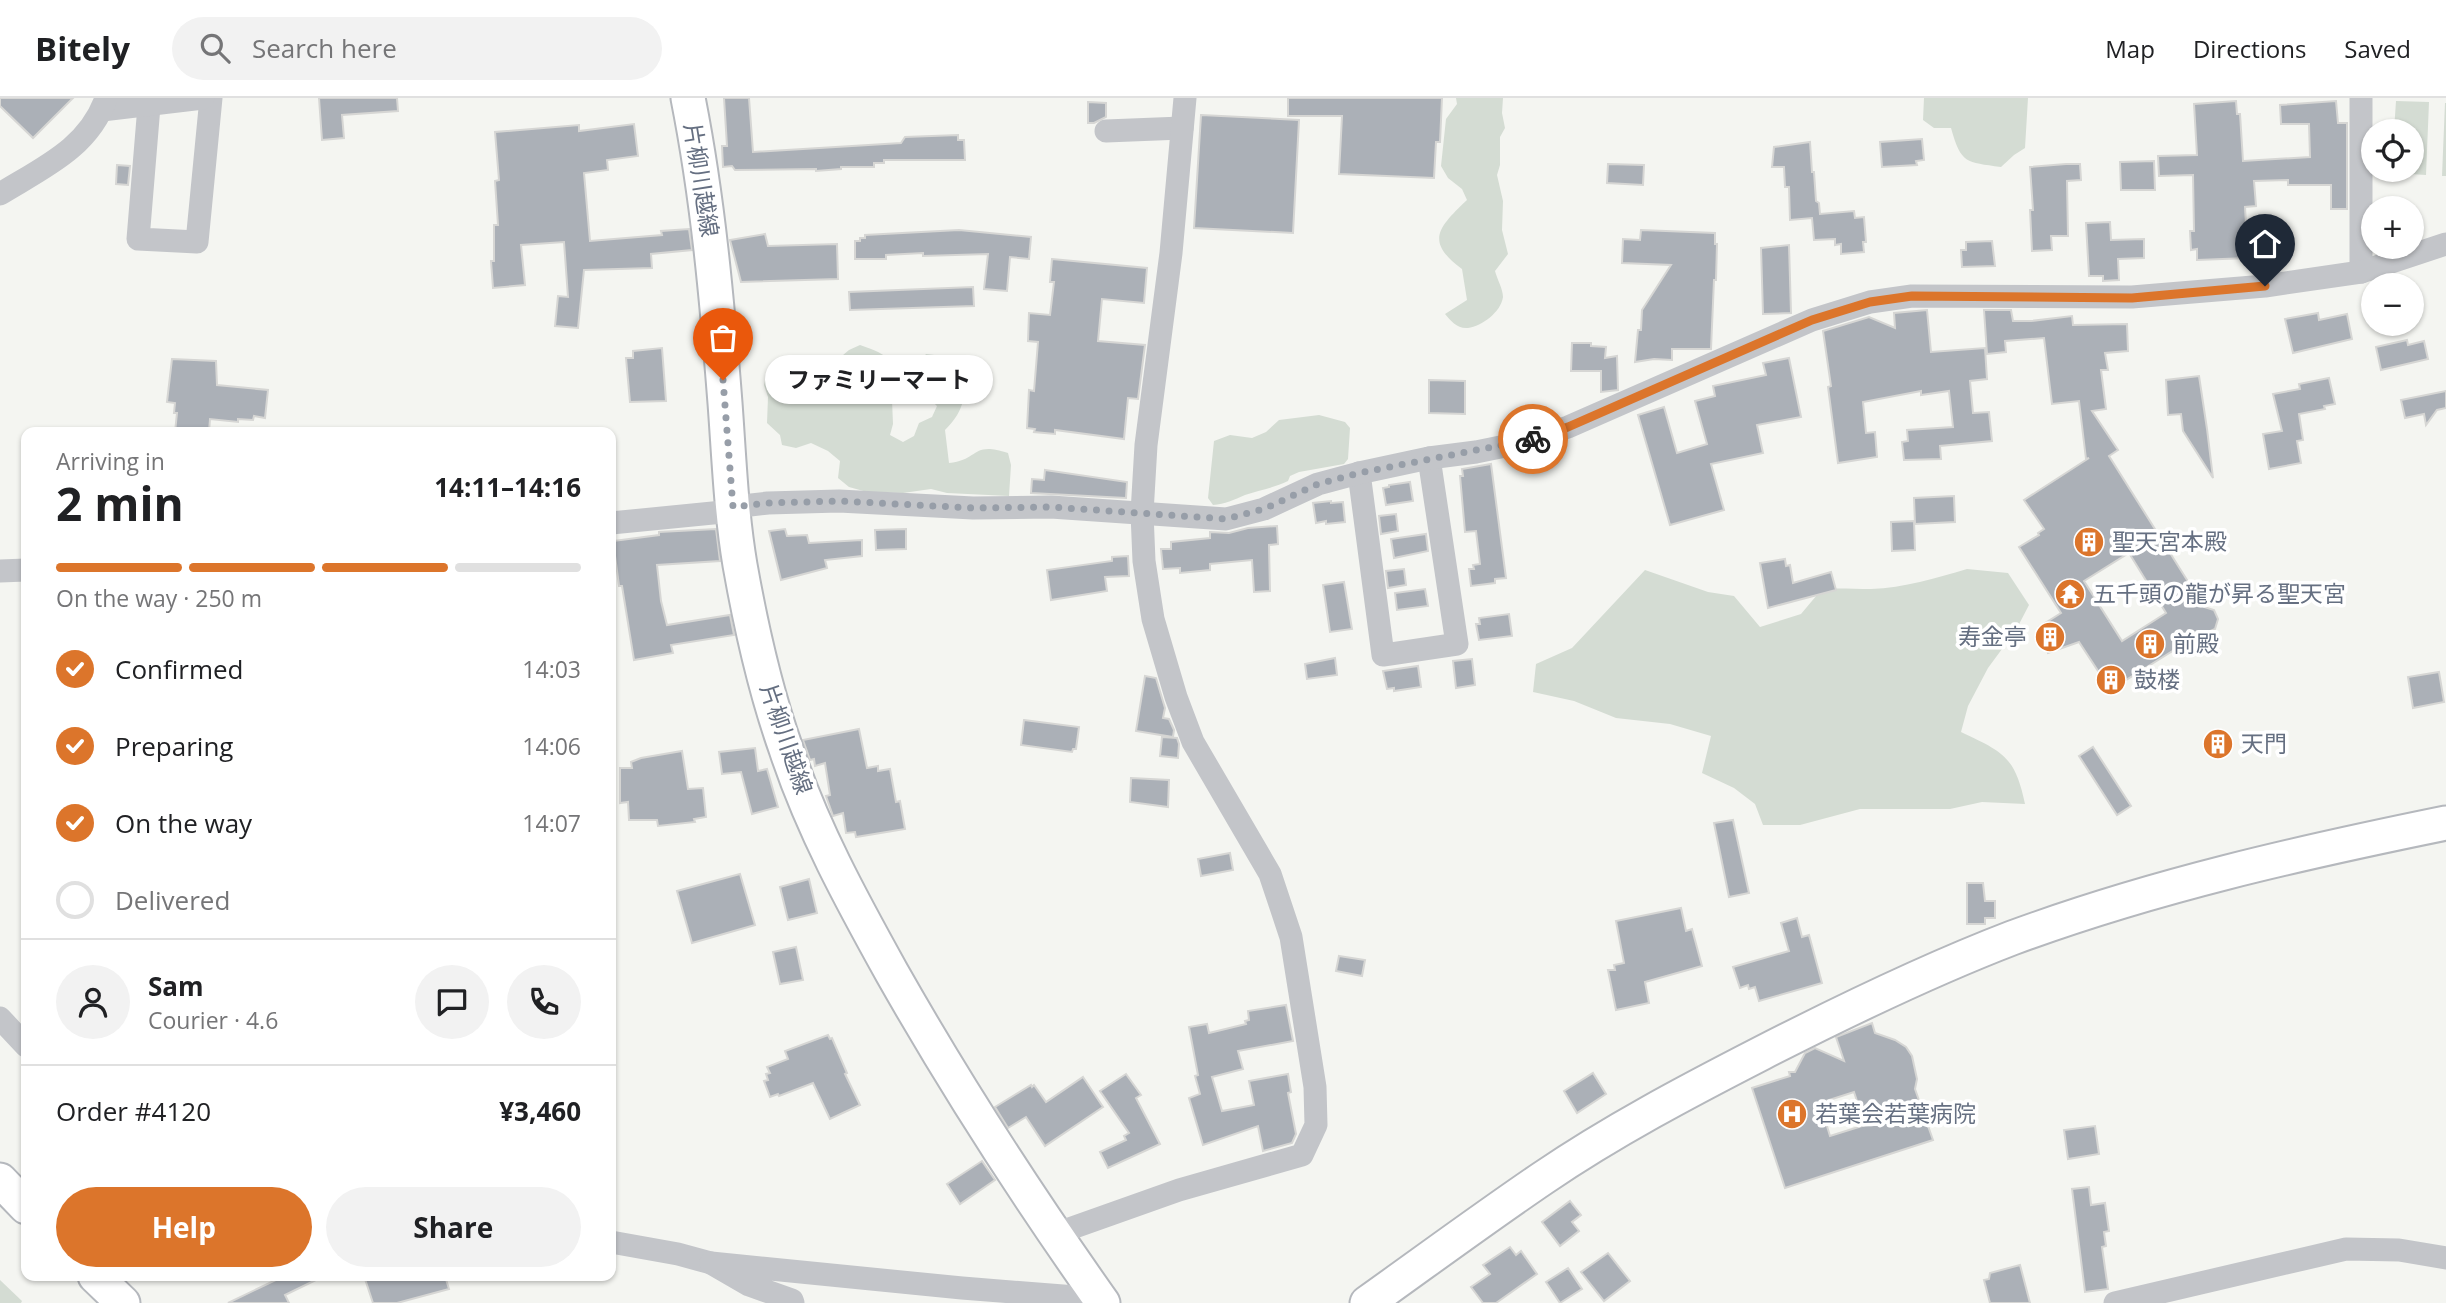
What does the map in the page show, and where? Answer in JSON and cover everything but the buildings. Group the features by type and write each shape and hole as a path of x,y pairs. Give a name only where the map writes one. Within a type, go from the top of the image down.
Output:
{"main road":[{"name":"片柳川越線","path":"688,98 715,279 733,509 740,563 766,682 786,751 841,882 930,1040 1055,1234 1102,1301"},
{"path":"1367,1303 1545,1177 1683,1094 1858,1003 2011,939 2080,914 2201,877 2446,822"},
{"path":"0,1180 21,1202"},
{"path":"100,1281 123,1303"}],"street":[{"path":"0,194 66,152 84,137 97,122 104,104 149,106 203,98"},
{"path":"149,106 138,239 197,242 211,98"},
{"path":"1055,1234 1155,1198 1302,1155 1316,1125 1315,1087 1294,952 1284,912 1270,874 1193,742 1176,697 1153,619 1144,561 1142,513 1146,445 1171,253 1185,98"},
{"path":"2361,98 2361,272"},
{"path":"1106,131 1182,128"},
{"path":"616,522 768,503 839,501 973,508 1051,507 1226,519 1264,509 1318,484 1359,473 1525,442 1568,427 1812,320 1870,302 1912,296 2132,298 2265,286 2361,272 2446,244"},
{"path":"1359,473 1383,655 1457,644 1429,458"},
{"path":"0,571 21,570"},
{"path":"0,1018 21,1041"},
{"path":"616,1243 711,1263 1102,1301"},
{"path":"2115,1303 2346,1249 2399,1250 2446,1258"},
{"path":"711,1263 749,1285 792,1300 793,1303"}],"shaded area":[{"path":"1456,98 1503,98 1505,128 1500,137 1500,165 1497,175 1503,201 1502,230 1508,254 1495,271 1503,297 1499,308 1490,317 1468,328 1457,326 1445,314 1467,300 1462,269 1450,259 1439,242 1443,226 1467,200 1462,189 1448,178 1441,166 1446,119 1457,104"},
{"path":"1924,98 2028,98 2025,148 2001,167 1972,162 1958,149 1951,128 1934,128 1923,120"},
{"path":"2396,101 2429,102 2426,175 2424,119 2395,119"},
{"path":"2445,103 2446,176 2442,176"},
{"path":"860,345 885,356 896,372 899,392 892,400 893,424 890,435 903,442 914,436 919,423 932,417 937,406 917,382 917,369 926,354 951,357 969,367 961,408 945,430 949,463 981,450 1008,453 1011,465 1009,496 947,493 931,489 903,493 867,492 849,487 838,478 840,461 828,451 811,443 796,448 782,445 780,435 767,423 768,397 764,385 768,370 777,359 793,361 808,372 830,366 849,350"},
{"path":"1319,415 1345,422 1350,428 1348,459 1344,464 1299,472 1283,483 1213,505 1208,498 1214,441 1230,435 1252,438 1266,432 1279,420"},
{"path":"1967,569 2008,573 2029,605 2016,630 1988,668 1968,706 1961,732 2005,758 2017,775 2025,804 1982,802 1950,809 1860,809 1800,825 1763,825 1755,804 1734,788 1702,773 1711,736 1670,724 1616,718 1574,701 1533,692 1536,664 1572,648 1645,570 1708,592 1734,596 1760,627 1801,614 1822,589 1896,587"},
{"path":"0,1280 22,1301 21,1303 0,1303"}],"way so far":[{"path":"723,380 733,507 839,501 973,508 1051,507 1226,519 1264,509 1318,484 1359,473 1533,439"}],"place":[{"name":"ファミリーマート","path":"723,380"},
{"name":"聖天宮本殿","path":"2089,542"},
{"name":"五千頭の龍が昇る聖天宮","path":"2070,594"},
{"name":"寿金亭","path":"2050,637"},
{"name":"前殿","path":"2150,644"},
{"name":"鼓楼","path":"2111,680"},
{"name":"天門","path":"2218,744"},
{"name":"若葉会若葉病院","path":"1792,1114"}],"route":[{"path":"1533,439 1568,427 1812,320 1870,302 1912,296 2132,298 2265,286"}]}
